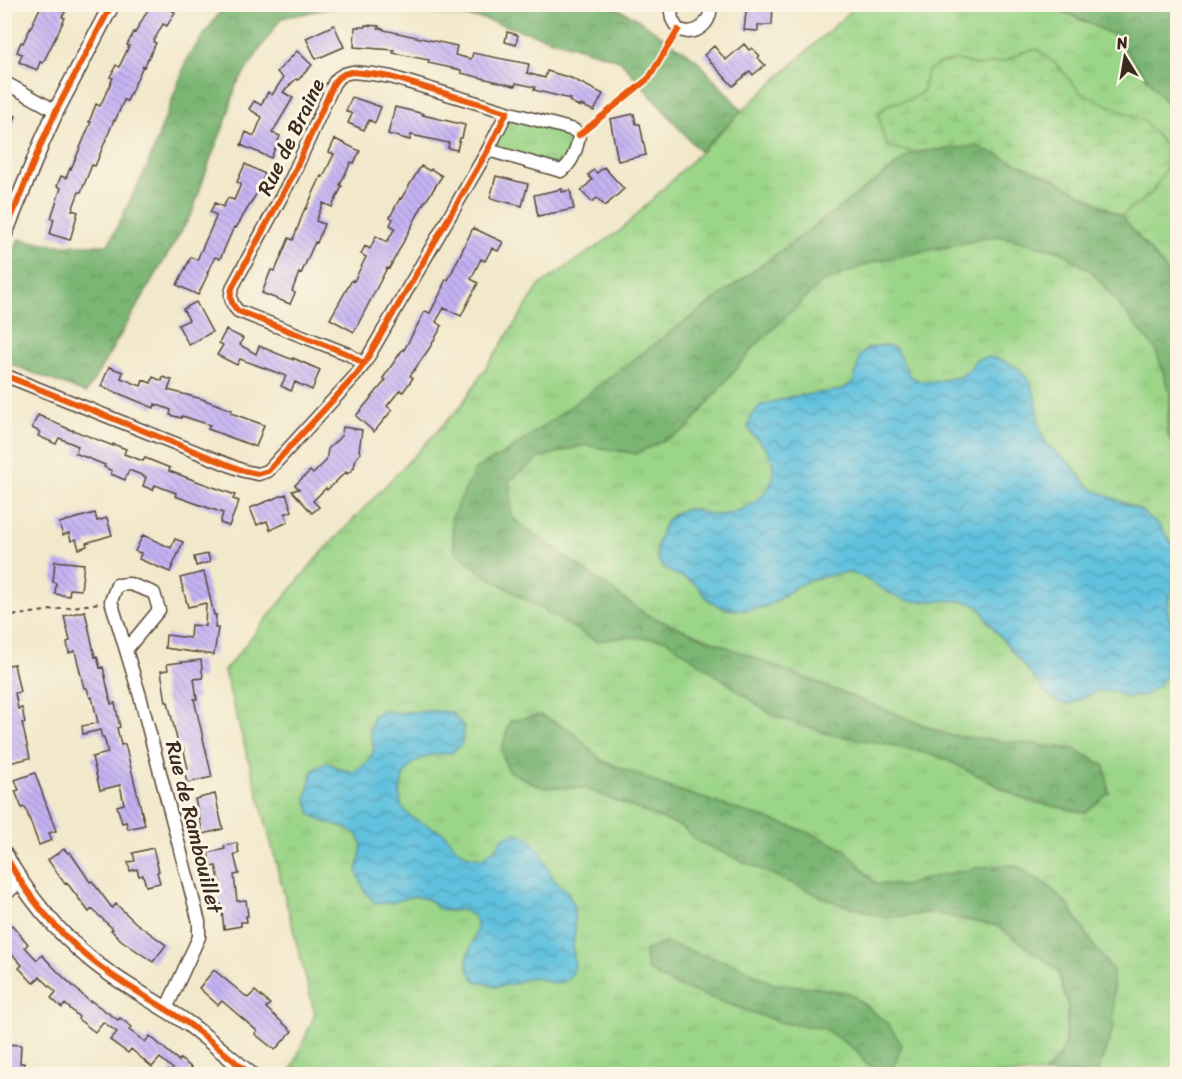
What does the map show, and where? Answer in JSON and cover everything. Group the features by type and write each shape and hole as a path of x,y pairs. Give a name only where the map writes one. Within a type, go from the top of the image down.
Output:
{"street":[{"path":"4,235 56,111 112,4"},
{"path":"677,4 670,12 672,20 678,30 688,32 701,28 709,19 710,4"},
{"name":"Rue de Braine","path":"364,364 348,354 238,310 231,302 233,286 292,177 334,83 344,74 352,72 391,77 574,130 579,135 578,144 568,167 561,171 488,150"},
{"path":"4,82 56,111"},
{"path":"4,375 244,471 258,474 268,471 364,364 488,150 507,112"},
{"path":"111,601 117,585 130,584 154,593 159,610 126,650"},
{"name":"Rue de Rambouillet","path":"111,601 140,696 199,922 200,936 166,1009"},
{"path":"4,853 33,899 70,940 94,962 191,1026 240,1071"},
{"path":"4,894 20,879"}],"path":[{"path":"4,617 111,601"}],"green space":[{"path":"226,4 349,5 281,18 236,85 228,115 192,213 86,393 5,362 5,271 19,239 54,245 108,245 147,167 188,57"},
{"path":"361,5 610,5 634,17 697,60 742,111 700,152 620,60 483,19"},
{"path":"857,5 1049,5 1114,35 1177,117 1177,1074 290,1074 315,1014 224,671 316,559 461,406 540,285 621,230 742,111"},
{"path":"1049,5 1177,5 1177,117 1114,35"},
{"path":"1037,49 1057,65 1081,93 1144,121 1165,145 1167,167 1151,194 1121,216 1054,179 977,146 914,152 888,147 878,112 892,103 910,100 923,91 927,72 938,64 958,60 978,66 1005,61 1023,52"},
{"path":"507,112 574,130 568,167 488,150"},
{"path":"977,146 1054,179 1121,216 1163,266 1177,294 1177,453 1167,432 1170,394 1156,350 1093,273 1060,251 998,236 873,262 821,283 754,347 686,430 636,454 585,445 541,457 509,481 512,518 647,615 949,735 1075,749 1105,766 1109,793 1085,813 1025,800 941,757 882,743 832,735 774,716 665,639 626,637 596,641 486,576 455,551 451,519 476,468 504,454 559,415 914,152"},
{"path":"540,715 571,730 601,760 668,787 808,832 846,850 875,883 903,886 980,867 1015,865 1050,887 1069,906 1096,949 1113,970 1114,1026 1097,1074 1044,1074 1064,1049 1068,1006 1057,969 997,926 931,913 887,918 834,902 697,841 682,827 584,788 541,787 508,771 501,750 510,721"},
{"path":"666,943 738,965 773,984 850,993 888,1024 902,1045 893,1068 867,1066 857,1051 823,1028 782,1023 672,984 647,970 645,951"}],"water":[{"path":"883,345 895,348 910,376 920,381 960,377 976,360 990,357 1018,368 1030,382 1036,400 1039,426 1046,444 1072,465 1092,489 1138,509 1159,525 1172,543 1177,555 1177,579 1169,598 1168,615 1176,634 1177,651 1170,670 1158,686 1143,696 1127,698 1113,691 1097,691 1070,704 1058,703 1047,694 987,620 981,609 974,604 957,601 909,601 901,599 862,577 847,573 830,575 803,583 776,601 762,607 734,609 721,607 712,602 692,582 661,565 657,556 658,542 666,523 676,513 690,509 714,515 729,513 750,505 766,491 773,472 772,461 768,452 748,428 751,416 760,406 789,397 841,390 853,383 860,356 868,348"},
{"path":"382,709 393,713 451,712 464,727 462,744 451,753 430,755 413,763 403,776 400,791 401,806 412,818 444,833 454,846 468,856 482,858 496,848 504,837 517,833 529,838 540,851 554,880 566,890 574,905 575,967 569,979 556,984 530,977 513,984 495,987 475,980 468,970 467,958 477,927 474,916 463,910 440,909 427,899 414,896 391,903 376,903 365,892 357,872 362,845 358,835 344,827 324,822 311,814 306,799 313,770 327,762 340,769 353,772 368,762 374,750 370,730 373,716"}],"building":[{"path":"42,4 70,4 62,17 65,18 43,63 40,62 37,70 19,62 22,54 17,52"},
{"path":"151,4 162,4 175,12 167,26 163,24 153,42 156,43 127,101 124,100 114,120 95,166 92,165 81,192 79,192 72,210 78,212 70,240 50,234 54,219 51,218 61,188 57,186 61,176 66,178 71,169 96,104 100,106 113,78 110,77 116,65 119,67 129,46 127,45"},
{"path":"747,4 773,4 772,25 758,25 758,31 744,30"},
{"path":"334,25 344,47 316,59 306,38"},
{"path":"365,25 379,26 378,28 384,30 457,46 455,55 471,59 473,53 529,64 527,73 545,78 547,71 571,78 603,94 594,111 581,105 580,107 569,101 570,99 534,90 535,87 516,83 515,86 461,73 461,70 428,63 429,60 393,53 394,50 354,47 355,27 365,27"},
{"path":"507,32 518,35 516,45 505,42"},
{"path":"744,44 760,56 758,58 765,65 753,75 750,71 733,86 704,55 714,46 726,60"},
{"path":"297,51 312,65 283,92 293,98 272,133 280,136 271,158 241,145 246,132 254,136 262,117 249,109 254,101 261,105 268,92 272,95 283,78 277,72"},
{"path":"352,97 381,107 375,123 369,120 364,130 348,123 352,114 346,111"},
{"path":"395,107 465,125 457,150 448,148 449,143 411,135 410,140 388,134"},
{"path":"6,112 16,116 6,145 4,144 4,117"},
{"path":"634,114 636,124 640,124 646,155 618,161 610,119"},
{"path":"335,139 360,151 354,163 351,162 332,207 323,203 316,221 324,224 317,243 315,242 301,274 299,273 290,304 262,293 271,270 275,271 289,238 293,240 305,208 334,154 329,152"},
{"path":"245,164 265,174 255,196 236,228 234,227 220,259 215,257 198,295 177,285 191,257 197,260 216,217 210,212 215,203 223,207 228,198 234,200 241,184 237,182"},
{"path":"421,166 442,176 425,201 389,269 387,268 354,332 330,319 366,257 361,254 365,246 370,249 376,236 387,242 395,228 390,225 393,219 390,217"},
{"path":"604,167 624,189 605,206 597,198 592,202 581,191 592,180 588,175 594,170 597,173"},
{"path":"496,176 528,184 522,206 490,198"},
{"path":"562,189 562,192 570,190 574,209 538,216 534,195"},
{"path":"473,228 503,242 498,251 492,248 485,261 481,259 471,279 478,283 461,316 444,308 436,322 442,326 410,376 413,378 403,392 400,390 387,406 392,410 374,432 356,416 386,380 383,378 404,350 425,311 430,313"},
{"path":"196,302 212,332 189,345 178,325 189,320 183,309"},
{"path":"226,330 243,338 240,345 256,354 259,346 320,370 312,390 295,382 291,391 281,386 286,376 240,359 237,365 217,355 223,345 219,343"},
{"path":"109,367 123,372 121,378 141,386 143,380 151,383 153,377 162,381 163,377 172,380 168,390 202,399 264,425 256,447 208,429 210,425 182,416 181,418 170,415 171,410 155,404 154,408 101,386"},
{"path":"38,415 73,431 126,449 124,454 143,461 145,458 170,468 169,471 235,495 233,499 239,501 229,526 220,523 223,513 175,496 176,493 155,485 153,490 143,486 146,477 129,470 125,480 111,474 112,471 104,467 105,465 75,453 78,446 59,438 56,444 38,436 40,432 32,428"},
{"path":"343,427 362,430 359,451 361,453 356,458 354,468 347,474 346,472 327,490 326,488 313,501 319,507 312,513 292,491 299,489 295,485 310,471 313,474 326,461 328,449 341,436"},
{"path":"286,494 292,511 285,514 288,522 270,530 267,521 257,525 250,508"},
{"path":"95,513 97,521 107,518 112,535 86,543 87,546 79,549 76,539 71,541 69,533 63,535 59,523"},
{"path":"143,535 171,548 175,539 183,542 170,572 139,559 141,553 135,551"},
{"path":"208,554 210,562 196,566 194,557"},
{"path":"55,561 84,564 81,590 70,589 69,596 55,594 56,583 53,582"},
{"path":"204,572 214,615 216,615 215,628 218,628 214,655 165,648 166,635 190,638 191,625 205,626 206,603 188,607 180,578"},
{"path":"85,611 95,657 97,656 100,668 103,667 111,704 115,703 121,745 125,744 145,825 128,829 126,822 122,823 117,806 124,804 120,785 100,790 92,757 108,753 104,737 100,730 83,734 82,726 98,723 92,697 90,698 87,688 84,688 75,651 69,653 67,642 70,641 64,616"},
{"path":"201,660 203,678 194,679 197,699 194,699 212,777 187,783 184,769 188,769 183,747 179,748 168,702 166,702 161,671 168,670 167,664"},
{"path":"14,664 20,692 15,693 18,709 22,708 25,723 22,723 30,758 9,763 4,741 4,666"},
{"path":"35,773 56,831 49,833 52,840 39,845 25,807 22,808 15,791 19,790 15,780"},
{"path":"215,794 223,829 203,834 195,799"},
{"path":"237,843 239,853 234,855 239,874 234,875 237,901 246,900 248,916 246,916 247,922 241,922 241,926 224,929 221,904 218,904 216,891 222,891 216,866 212,867 208,853"},
{"path":"153,848 160,883 146,886 143,875 139,876 137,869 130,871 128,862 135,861 133,853"},
{"path":"64,849 70,852 90,882 92,881 112,908 116,904 136,923 166,945 153,962 121,940 92,909 89,912 67,883 65,884 48,860"},
{"path":"12,925 28,944 25,947 37,960 42,955 90,1002 118,1020 120,1018 132,1027 129,1030 145,1042 150,1036 179,1061 180,1059 192,1068 187,1074 169,1074 173,1069 160,1058 152,1067 131,1049 128,1053 110,1040 117,1032 103,1022 95,1032 78,1019 79,1017 65,1004 62,1008 51,998 56,992 40,977 33,983 19,968 22,965 10,952 4,957 4,932"},
{"path":"214,970 248,998 255,991 270,1004 266,1008 292,1031 275,1050 255,1034 257,1031 222,1001 218,1005 199,988"},
{"path":"4,1044 21,1045 20,1063 24,1063 23,1074 4,1074"}],"cycle path":[{"path":"4,235 56,111 112,4"},
{"path":"579,135 649,78 678,30"},
{"path":"4,375 244,471 258,474 268,471 364,364 488,150 507,112 391,77 352,72 344,74 334,83 292,177 233,286 231,296 233,305 238,311 348,354 364,364"},
{"path":"4,853 22,884 56,926 81,951 117,979 190,1025 250,1074"}]}
